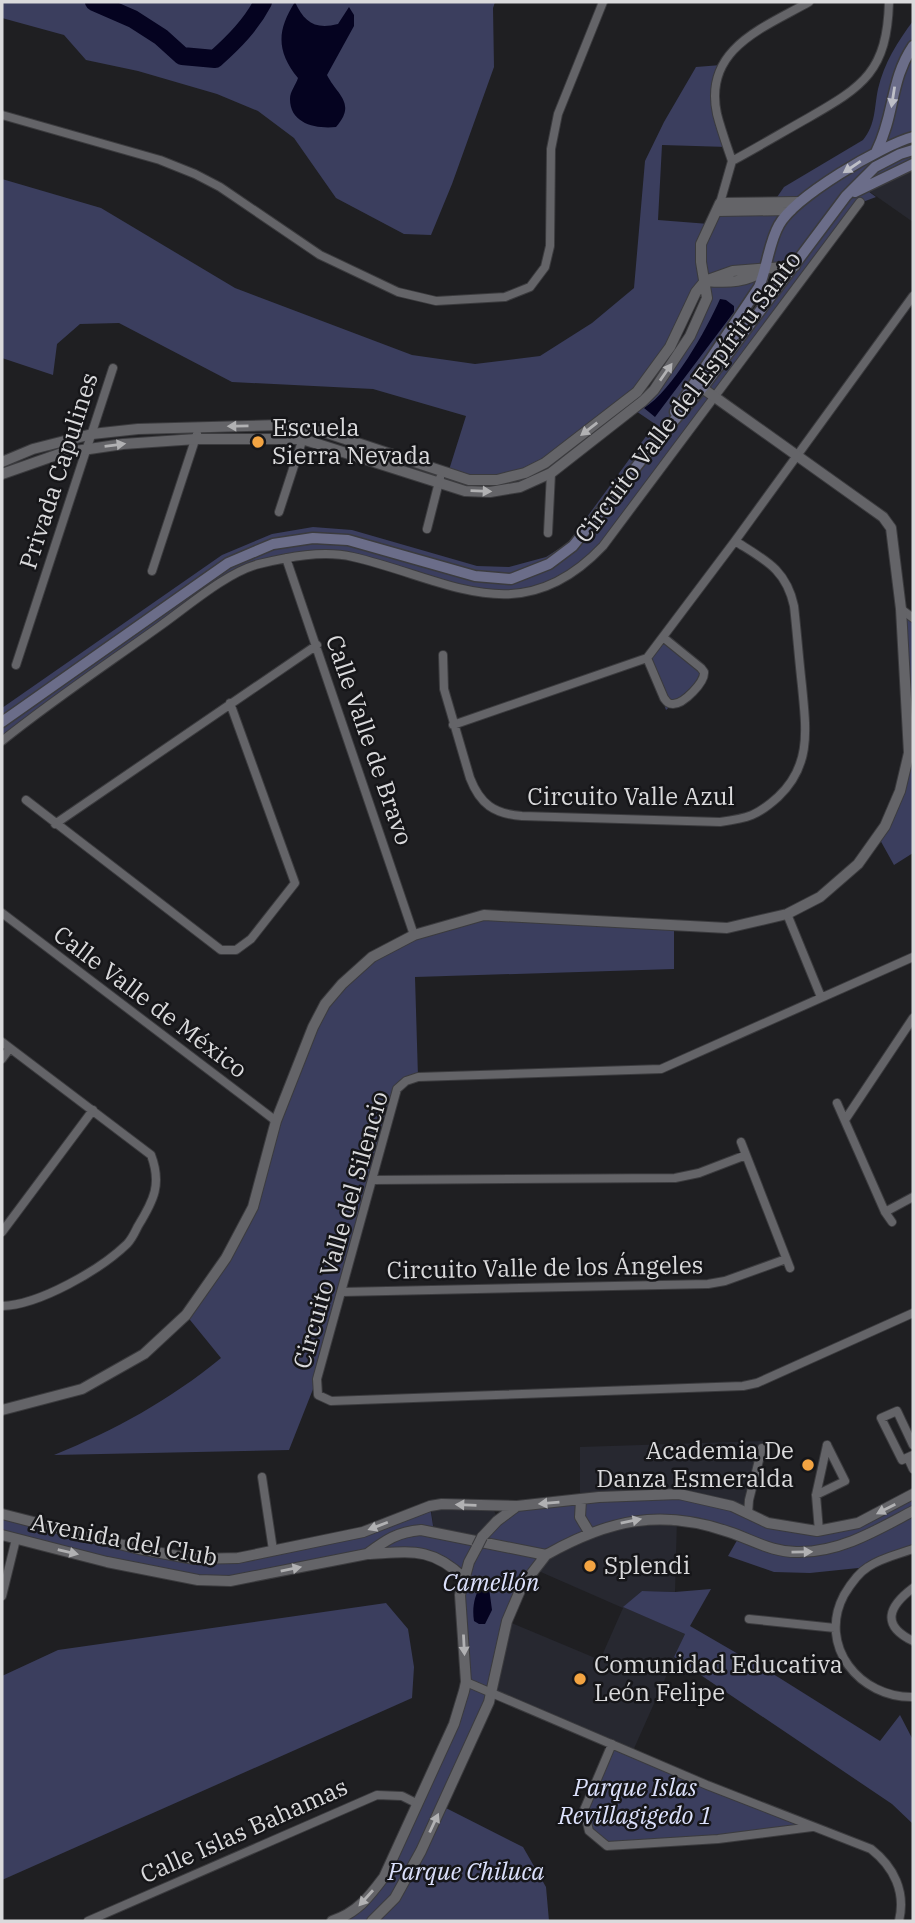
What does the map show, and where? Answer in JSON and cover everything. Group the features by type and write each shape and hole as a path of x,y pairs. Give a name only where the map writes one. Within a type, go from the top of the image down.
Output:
{"main road":[{"path":"877,150 886,131 895,81 913,46"},
{"path":"664,432 680,404 750,304 767,268 779,225 795,206 877,150 913,137"},
{"path":"2,722 228,563 273,544 313,538 348,540 475,576 511,579 549,564 573,546 664,432 707,391 846,196 875,167 913,150"},
{"path":"846,196 913,164"}],"street":[{"path":"2,116 160,160 194,174 220,187 320,255 398,292 436,301 505,297 530,287 545,267 550,246 551,149 558,114 603,2"},
{"path":"705,281 701,244 718,207 732,161 717,113 715,88 721,65 741,40 809,2"},
{"path":"732,161 860,85 882,52 889,2"},
{"name":"Circuito Valle del Espíritu Santo","path":"2,741 216,586 254,565 315,555 351,556 457,588 491,595 522,594 557,582 586,564 603,546 707,391 860,202"},
{"path":"718,207 795,206"},
{"path":"705,281 744,281 756,277 767,268 795,266"},
{"path":"2,474 62,453 87,448 196,439 272,437 302,439 465,491 490,492 520,487 551,473 565,454 637,392 670,347 696,292 705,281"},
{"path":"453,725 647,658 736,541 913,296"},
{"name":"Privada Capulines","path":"16,665 113,368"},
{"path":"2,1410 82,1389 144,1354 186,1315 226,1258 253,1207 276,1121 313,1027 325,1004 342,984 372,957 414,935 484,915 727,928 787,914 820,897 858,864 885,826 900,792 909,753 901,609 891,528 883,517 707,391"},
{"path":"2,462 33,449 92,434 280,425 306,428 469,480 497,480 525,473 565,454"},
{"path":"152,571 199,427"},
{"path":"279,512 306,428"},
{"path":"427,529 442,471"},
{"path":"548,533 551,473"},
{"name":"Circuito Valle Azul","path":"443,655 444,689 475,792 483,803 494,810 507,815 720,822 761,813 794,780 805,747 806,723 790,588 774,566 736,541"},
{"name":"Calle Valle de Bravo","path":"286,558 414,935"},
{"path":"901,609 913,618"},
{"path":"647,658 668,703 675,705 681,702 701,683 705,678 701,668 664,638"},
{"path":"55,824 317,645"},
{"path":"26,800 221,950 236,950 251,939 295,883 230,703"},
{"name":"Calle Valle de México","path":"2,914 276,1121"},
{"path":"787,914 821,997"},
{"name":"Circuito Valle del Silencio","path":"913,957 661,1069 418,1077 406,1081 397,1089 317,1379 318,1395 331,1401 744,1386 913,1313"},
{"path":"845,1120 913,1018"},
{"path":"2,1042 151,1155 158,1172 154,1200 128,1242 99,1265 54,1291 12,1306 2,1306"},
{"path":"2,1059 10,1048"},
{"path":"837,1102 885,1212 892,1222"},
{"path":"2,1232 93,1110"},
{"path":"741,1142 790,1268"},
{"path":"373,1180 675,1178 746,1155"},
{"path":"885,1212 913,1196"},
{"name":"Circuito Valle de los Ángeles","path":"342,1292 708,1284 725,1281 786,1259"},
{"path":"913,1445 897,1411 881,1418 902,1460 911,1456 913,1469"},
{"path":"816,1495 845,1481 827,1445 816,1495 819,1531"},
{"path":"748,1514 762,1448"},
{"path":"262,1477 273,1550"},
{"name":"Avenida del Club","path":"2,1514 139,1549 194,1559 238,1558 363,1532 430,1506 443,1504 517,1506 679,1494 732,1506 768,1524 819,1531 858,1523 913,1494"},
{"path":"581,1500 580,1517 589,1532"},
{"path":"489,1506 505,1510 517,1506"},
{"path":"497,1521 517,1506"},
{"path":"332,1921 353,1912 368,1899 384,1877 454,1724 466,1682 460,1595 464,1578 482,1537 505,1510"},
{"path":"372,1921 395,1898 421,1851 477,1733 493,1692 507,1621 522,1586 538,1561 589,1532 644,1518 677,1519 730,1532 765,1548 797,1553 828,1550 866,1536 913,1511"},
{"path":"858,1523 866,1536"},
{"name":"Avenida del Club","path":"2,1535 107,1562 198,1580 230,1581 367,1554 403,1531 421,1530 546,1555"},
{"path":"2,1596 16,1539"},
{"path":"913,1549 868,1567 850,1585 840,1603 835,1628 837,1646 845,1664 864,1683 898,1697 913,1697"},
{"path":"367,1554 415,1552 437,1556 464,1578"},
{"path":"913,1588 895,1602 892,1621 901,1634 913,1641"},
{"path":"749,1619 835,1628"},
{"path":"466,1682 707,1785 871,1849 880,1855 900,1886 899,1921"},
{"path":"612,1744 584,1810 589,1831 607,1846 718,1839 813,1826"},
{"name":"Calle Islas Bahamas","path":"88,1921 377,1795 402,1796 418,1804"}],"shaded area":[{"path":"295,2 302,15 317,25 338,24 349,7 354,15 354,26 327,75 345,105 345,112 336,127 320,127 306,123 294,114 291,107 290,96 298,78 286,59 282,31"},
{"path":"913,165 913,222 863,187"},
{"path":"720,299 734,306 734,312 655,417 644,408 655,400 677,374 698,342"},
{"path":"763,1441 748,1514 580,1500 580,1447"},
{"path":"430,1500 489,1500 496,1515 482,1529 477,1541 434,1532"},
{"name":"Comunidad Educativa León Felipe","path":"677,1519 675,1592 642,1591 624,1607 685,1634 632,1753 493,1692 507,1621 600,1660 623,1608 534,1569 589,1532"},
{"path":"482,1585 489,1588 492,1610 485,1624 479,1624 474,1621 474,1607"}],"green space":[{"path":"2,2 495,2 494,67 431,235 404,234 336,198 294,138 258,111 217,94 138,71 86,60 64,35 2,18"},
{"path":"913,21 913,165 864,188 876,197 860,203 603,546 557,582 491,595 351,556 315,555 254,565 216,586 2,741 2,708 222,555 272,534 313,527 352,530 477,566 509,567 546,557 568,543 655,424 633,409 654,390 708,298 705,282 647,379 525,473 481,478 449,470 466,416 373,389 232,382 119,323 80,324 57,344 53,375 2,358 2,179 101,208 235,288 412,355 475,364 540,356 592,323 634,288 645,161 696,67 721,65 715,88 728,147 662,145 658,220 709,224 716,211 773,203 784,187 863,140 872,122 884,70","holes":["795,267 666,428 767,268"]},
{"path":"901,609 913,618 913,853 894,865 879,838 909,753"},
{"path":"664,640 709,671 666,710 648,658"},
{"path":"484,915 674,925 674,969 415,977 418,1077 397,1089 317,1379 289,1450 54,1455 141,1413 221,1358 186,1315 253,1207 276,1121 325,1004 372,957 414,935"},
{"path":"679,1494 732,1506 768,1523 837,1528 913,1494 913,1549 868,1567 810,1573 774,1572 728,1556 739,1537 685,1520 588,1532 535,1556 538,1561 507,1621 493,1693 442,1806 523,1847 546,1887 549,1921 332,1921 353,1912 384,1877 464,1691 458,1581 461,1575 437,1556 367,1554 230,1581 198,1580 2,1535 2,1514 194,1559 238,1558 363,1533 430,1506 434,1532 481,1542 517,1507"},
{"path":"711,1589 690,1626 880,1741 900,1715 913,1740 913,1824 892,1804 674,1657 685,1634 623,1607 642,1591"},
{"path":"386,1603 408,1629 414,1667 412,1698 2,1880 2,1676 58,1650"},
{"name":"Parque Islas Revillagigedo 1","path":"612,1744 813,1826 607,1846 589,1831 584,1810"}],"waterway":[{"path":"94,2 133,19 161,37 182,56 215,59 242,33 263,2"}],"place":[{"name":"Escuela Sierra Nevada","path":"258,442"},
{"name":"Academia De Danza Esmeralda","path":"808,1465"},
{"name":"Splendi","path":"590,1566"},
{"name":"Comunidad Educativa León Felipe","path":"580,1679"}],"park label":[{"name":"Camellón","path":"491,1583"},
{"name":"Parque Chiluca","path":"466,1872"}]}
